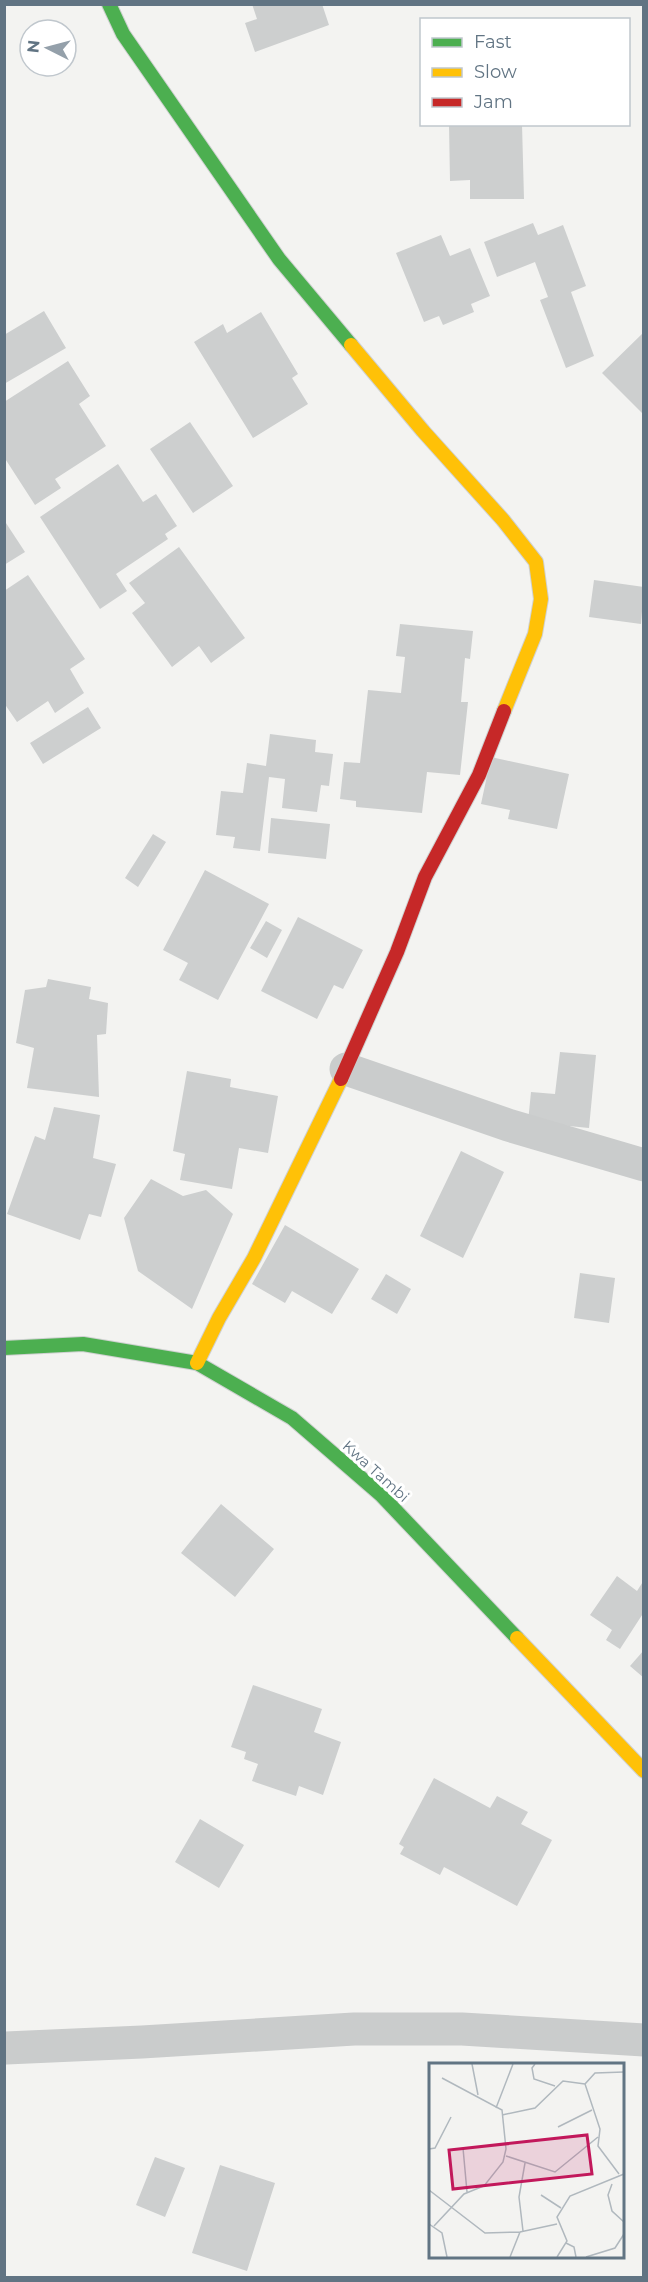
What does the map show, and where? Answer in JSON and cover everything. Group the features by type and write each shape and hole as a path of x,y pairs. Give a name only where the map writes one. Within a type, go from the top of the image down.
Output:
{"street":[{"path":"110,4 123,34 279,260 423,430 503,520 536,562 540,599 535,634 480,775 425,877 397,952 346,1069 254,1258 219,1318 197,1363"},
{"path":"346,1069 508,1125 644,1164"},
{"name":"Kwa Tambi","path":"4,1348 83,1344 197,1363 292,1418 381,1495 644,1771"},
{"path":"6,2048 354,2029 462,2029 644,2040"}],"building":[{"path":"252,4 322,4 329,25 255,52 245,23 257,19"},
{"path":"449,126 522,126 524,199 470,199 470,180 450,181"},
{"path":"533,223 538,235 563,225 586,286 571,292 594,356 566,368 540,300 548,297 535,262 497,277 484,242"},
{"path":"441,235 450,256 470,248 490,296 471,304 474,312 443,325 439,316 424,322 396,253"},
{"path":"44,311 66,348 4,384 4,335"},
{"path":"261,312 298,374 292,378 308,404 253,438 194,342 223,324 227,333"},
{"path":"644,332 644,415 602,373"},
{"path":"68,361 90,396 79,404 106,446 55,479 61,488 35,505 4,457 4,402"},
{"path":"190,422 233,486 193,513 150,449"},
{"path":"118,464 143,502 156,494 177,526 165,534 168,539 116,574 127,591 100,609 40,517"},
{"path":"4,520 25,552 4,565"},
{"path":"179,547 245,638 211,663 199,646 172,667 132,613 145,603 129,583"},
{"path":"28,575 85,659 70,669 84,693 55,713 48,701 17,722 4,703 4,591"},
{"path":"594,580 644,587 641,624 589,617"},
{"path":"400,624 473,631 470,659 465,658 461,702 468,702 460,775 427,772 422,813 356,807 356,801 340,799 344,762 360,763 368,690 401,693 405,657 396,656"},
{"path":"88,707 101,728 43,764 30,743"},
{"path":"270,734 316,740 315,752 333,754 329,786 321,785 317,812 282,808 285,779 269,777 260,851 233,848 235,837 216,835 221,791 243,793 247,763 266,766"},
{"path":"491,757 569,774 557,829 508,819 510,810 481,804"},
{"path":"271,818 330,824 326,859 268,853"},
{"path":"153,834 166,842 138,887 125,878"},
{"path":"205,870 269,904 218,1000 179,980 188,963 163,950"},
{"path":"298,917 363,950 343,989 334,985 317,1019 261,991"},
{"path":"266,921 282,930 267,958 250,948"},
{"path":"48,979 91,987 89,999 108,1003 106,1034 97,1035 99,1097 27,1088 34,1048 16,1043 25,990 46,987"},
{"path":"560,1052 596,1055 589,1128 528,1122 531,1092 555,1094"},
{"path":"187,1071 231,1079 230,1087 278,1096 268,1153 239,1148 232,1189 180,1180 185,1154 173,1151"},
{"path":"54,1107 100,1115 93,1158 116,1164 101,1217 89,1214 80,1240 7,1214 35,1136 45,1140"},
{"path":"461,1151 504,1172 463,1258 420,1236"},
{"path":"151,1179 183,1196 206,1190 233,1214 192,1309 138,1271 124,1218"},
{"path":"285,1225 359,1269 332,1314 292,1291 285,1303 252,1284"},
{"path":"580,1273 615,1278 609,1323 574,1318"},
{"path":"386,1274 411,1289 397,1314 371,1299"},
{"path":"221,1504 274,1549 235,1597 181,1553"},
{"path":"617,1576 637,1591 644,1580 644,1612 620,1649 606,1640 612,1630 590,1615"},
{"path":"644,1650 644,1678 630,1666"},
{"path":"253,1685 322,1709 314,1732 341,1742 323,1795 299,1786 296,1796 252,1781 258,1764 244,1759 246,1752 231,1747"},
{"path":"434,1778 490,1808 497,1796 528,1812 521,1824 552,1840 517,1906 444,1867 440,1875 400,1854 404,1847 399,1844"},
{"path":"200,1819 244,1845 219,1888 175,1862"},
{"path":"155,2157 185,2168 165,2217 136,2205"},
{"path":"220,2165 275,2183 247,2271 192,2253"}],"traffic: fast":[{"path":"109,4 123,34 279,259 351,345"},
{"path":"4,1348 83,1344 197,1363 292,1418 381,1495 517,1638"}],"traffic: slow":[{"path":"351,345 423,431 503,520 536,562 541,599 535,634 504,711"},
{"path":"197,1363 219,1318 254,1258 341,1079"},
{"path":"517,1638 644,1771"}],"traffic: jam":[{"path":"341,1079 397,952 425,877 479,775 504,711"}]}
